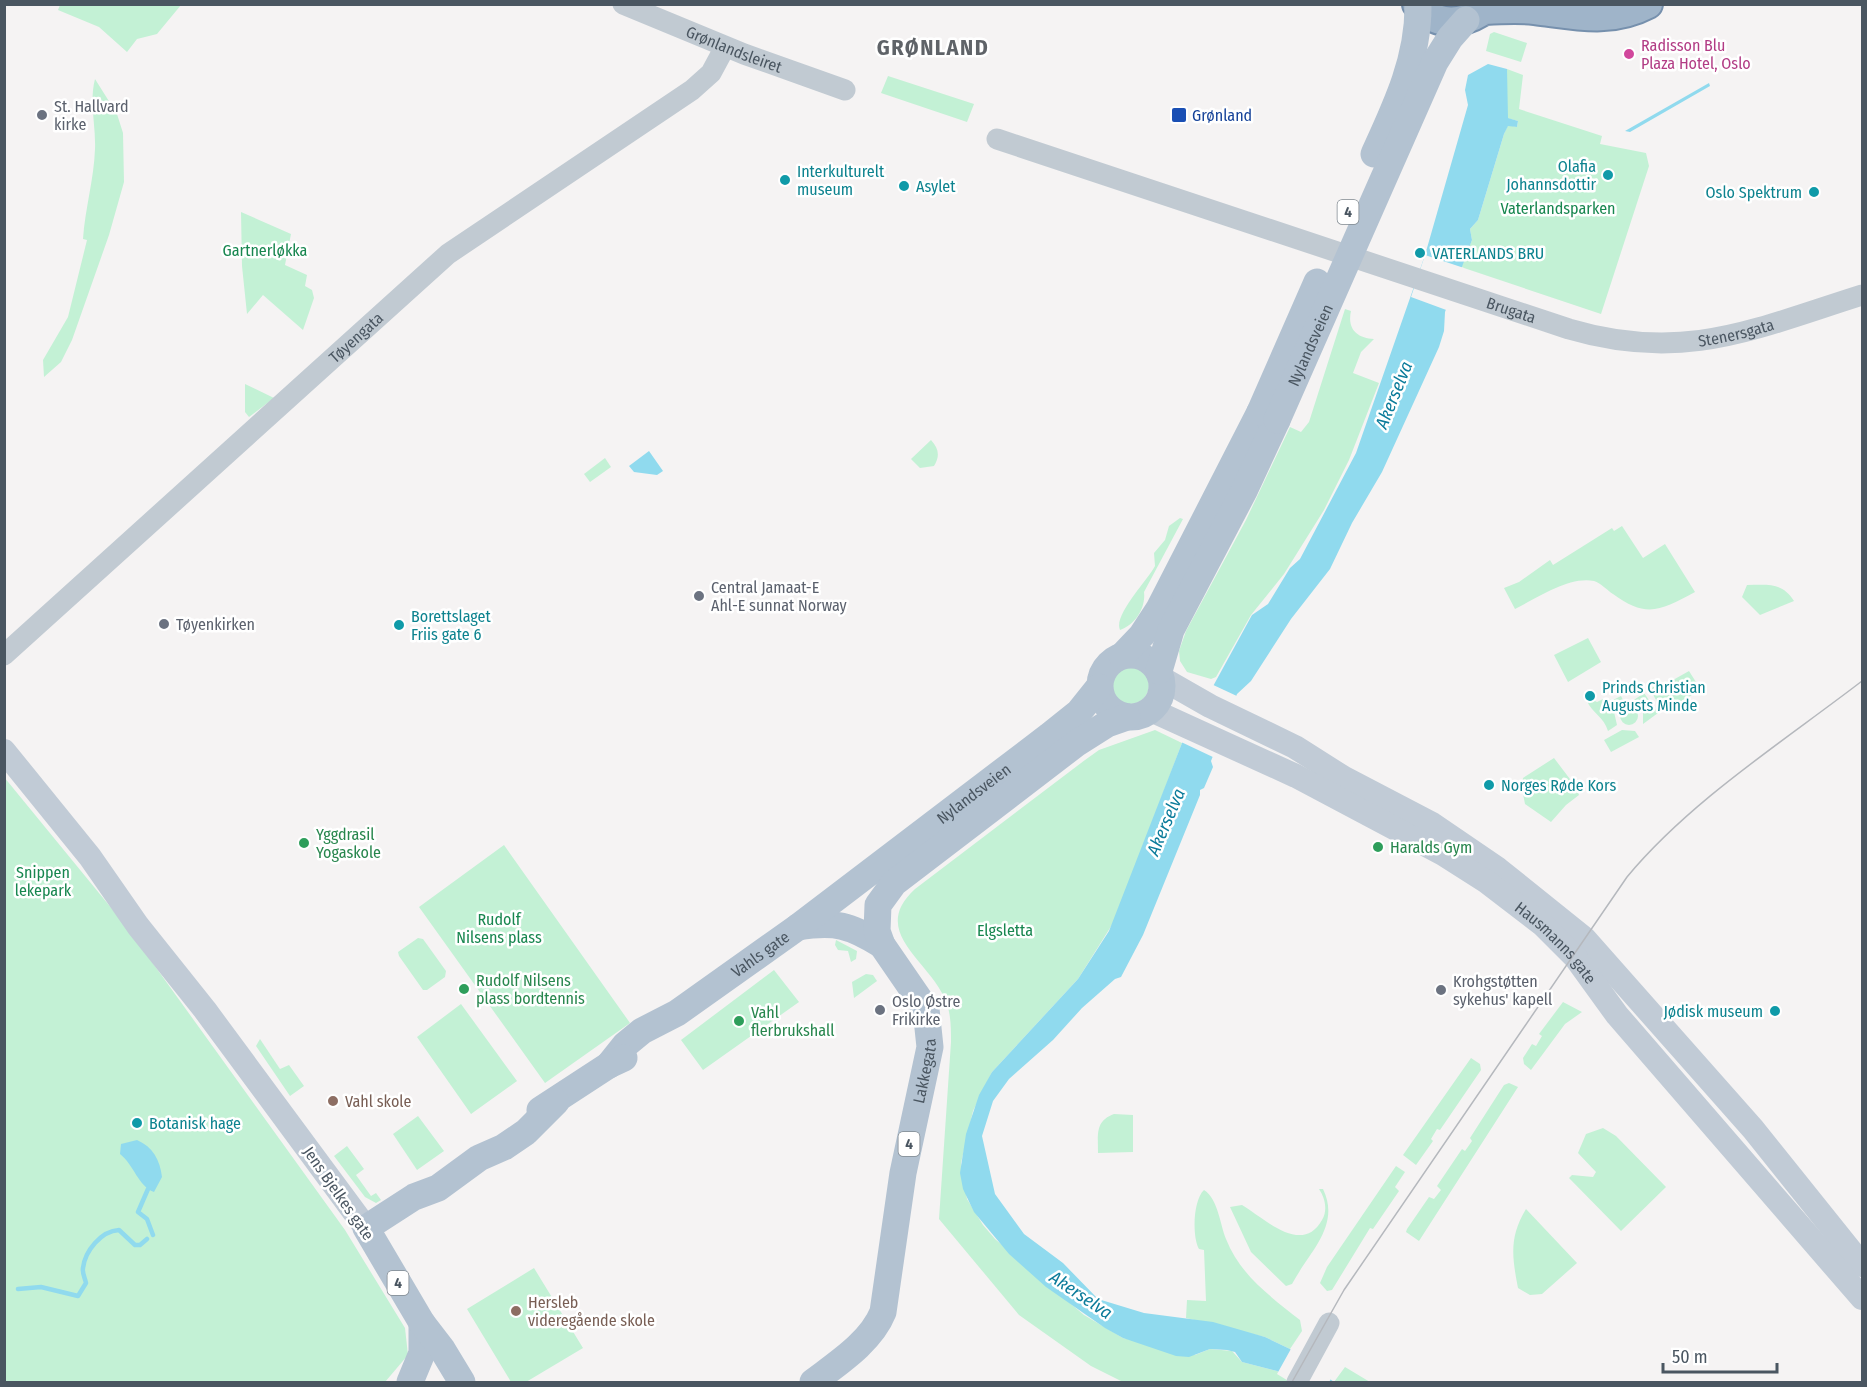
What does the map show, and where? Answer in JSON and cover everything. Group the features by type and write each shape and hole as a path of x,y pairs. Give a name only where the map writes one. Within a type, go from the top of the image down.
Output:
{"highway":[{"path":"1480,11 1580,11 1618,16 1648,4"},
{"name":"Nylandsveien","path":"1417,6 1426,15 1443,22 1480,11"}],"main road":[{"name":"Nylandsveien","path":"876,915 882,897 894,883 1077,743 1107,724 1151,715 1162,692 1160,675 1171,630 1244,490 1268,416 1403,88 1415,50 1417,6"},
{"name":"Nylandsveien","path":"841,894 1068,722 1099,687 1103,671 1108,664 1122,656 1142,634 1159,609 1226,483 1268,416 1435,62 1449,38 1480,11"},
{"path":"1122,656 1143,657 1160,675"},
{"name":"Hausmanns gate","path":"1160,675 1187,694 1295,747 1344,778 1454,838 1498,869 1584,938 1753,1130 1863,1264"},
{"path":"1099,687 1108,707 1151,715"},
{"name":"Hausmanns gate","path":"1151,715 1230,746 1296,776 1443,854 1487,882 1552,933 1578,960 1617,1016 1863,1298"},
{"name":"Jens Bjelkes gate","path":"4,751 90,857 138,904 159,930 206,1010 370,1235 422,1323 442,1349 462,1383"},
{"name":"Vahls gate","path":"370,1235 414,1197 438,1188 479,1158 504,1147 526,1132 556,1102 609,1065 630,1055 650,1041 677,1013 841,894"},
{"name":"Lakkegata","path":"813,1383 858,1346 880,1319 886,1297 886,1280 907,1154 922,1095 930,1036 926,1009 882,945 876,915"},
{"name":"Lakkegata","path":"798,927 826,923 849,927 882,945"},
{"name":"Lakkegata","path":"808,1383 860,1322 886,1280"},
{"path":"410,1383 422,1353 422,1323"}],"street":[{"name":"Grønlandsleiret","path":"623,4 725,47 845,90"},
{"name":"Tøyengata","path":"4,655 448,254 692,90 711,74 725,47"},
{"name":"Brugata","path":"997,139 1569,329 1606,338"},
{"name":"Stenersgata","path":"1606,338 1643,344 1702,342 1743,332 1863,295"},
{"path":"1296,1383 1329,1323"}],"green space":[{"path":"60,4 181,5 157,34 137,39 127,52 99,27 58,10"},
{"path":"1494,32 1527,43 1521,62 1486,51 1490,34"},
{"name":"Vaterlandsparken","path":"1507,69 1523,75 1519,109 1602,136 1600,144 1646,153 1649,166 1601,314 1461,267 1472,240 1470,229 1478,220 1504,134 1508,125 1517,127 1518,121 1507,118"},
{"path":"888,76 974,104 967,122 881,93"},
{"path":"95,79 117,114 123,133 124,182 109,235 72,340 61,362 44,377 43,360 68,317 87,240 83,239 94,160 93,88"},
{"name":"Gartnerløkka","path":"241,212 291,234 285,265 307,275 305,286 312,290 314,298 303,330 263,295 247,314 242,266"},
{"path":"1345,309 1351,311 1352,328 1363,337 1374,339 1361,352 1353,373 1379,383 1349,460 1324,510 1284,574 1251,615 1216,677 1211,679 1187,672 1180,661 1179,651 1186,631 1246,520 1290,427 1301,432 1309,422"},
{"path":"245,384 274,398 249,417 245,412"},
{"path":"931,440 938,453 936,462 934,466 920,468 911,459"},
{"path":"605,458 611,467 590,482 584,474"},
{"path":"1180,518 1183,519 1144,592 1141,610 1135,620 1120,630 1119,624 1126,607 1155,566 1154,553 1165,540 1169,526"},
{"path":"1622,526 1643,558 1665,544 1695,592 1663,607 1645,609 1625,602 1597,582 1584,580 1553,589 1515,609 1504,588 1519,582 1550,560 1553,565 1612,528 1614,531"},
{"path":"1747,585 1774,586 1785,590 1794,601 1760,615 1742,597"},
{"path":"1588,638 1601,662 1568,682 1554,655"},
{"path":"1130,666 1137,667 1143,672 1148,678 1148,692 1143,698 1137,703 1130,704 1123,703 1117,698 1112,692 1111,685 1112,678 1117,672 1123,667"},
{"path":"1689,671 1701,690 1664,711 1661,709 1650,689 1655,686 1657,689"},
{"path":"1644,693 1658,713 1643,724 1643,710 1631,702"},
{"path":"1621,696 1624,702 1614,712 1617,725 1608,731 1604,722 1587,701 1591,699 1597,702 1603,699 1613,700"},
{"path":"1629,707 1635,710 1638,716 1635,722 1629,725 1623,722 1620,716 1623,710"},
{"name":"Elgsletta","path":"1155,730 1182,743 1115,920 1078,979 992,1072 973,1111 961,1163 967,1199 983,1225 995,1239 1084,1315 1123,1338 1195,1355 1210,1349 1232,1351 1242,1362 1277,1371 1295,1382 1123,1382 1091,1366 1019,1315 939,1219 951,1042 950,1018 940,989 900,934 898,920 902,905 915,889 1099,750"},
{"path":"1622,730 1635,731 1639,737 1611,752 1604,740"},
{"path":"1554,758 1576,787 1579,795 1566,805 1551,822 1525,804 1522,789 1523,778"},
{"name":"Botanisk hage","path":"4,777 126,926 345,1230 405,1328 408,1355 385,1382 5,1382"},
{"name":"Rudolf Nilsens plass","path":"504,845 630,1023 545,1083 419,907"},
{"path":"418,938 423,939 446,971 445,977 427,990 423,990 398,952"},
{"path":"836,940 857,951 856,959 851,962 848,951 838,950 835,945"},
{"name":"Vahl flerbrukshall","path":"774,970 799,1002 703,1070 681,1040"},
{"path":"866,974 873,975 877,981 854,998 852,982"},
{"path":"1563,1002 1582,1012 1565,1024 1531,1070 1524,1064 1523,1058 1532,1044 1536,1046 1542,1036 1539,1034"},
{"path":"461,1004 517,1081 471,1114 417,1037"},
{"path":"260,1039 280,1069 289,1065 304,1086 290,1096 256,1046"},
{"path":"1471,1058 1480,1064 1481,1070 1440,1130 1437,1129 1431,1139 1433,1141 1416,1165 1403,1155"},
{"path":"1509,1083 1518,1087 1419,1241 1406,1232 1407,1229 1429,1197 1434,1199 1441,1190 1437,1186 1462,1149 1465,1151 1472,1141 1470,1138 1504,1085"},
{"path":"1114,1114 1133,1115 1133,1152 1098,1153 1098,1134 1101,1124 1103,1120"},
{"path":"418,1116 444,1151 417,1170 393,1134"},
{"path":"1603,1128 1616,1136 1666,1187 1621,1231 1569,1178 1572,1175 1593,1177 1596,1172 1578,1153 1586,1134"},
{"path":"347,1146 364,1169 356,1175 371,1196 376,1193 381,1200 376,1203 365,1197 334,1156"},
{"path":"1396,1166 1405,1172 1395,1187 1399,1191 1373,1229 1370,1228 1332,1290 1327,1291 1320,1283 1327,1267"},
{"path":"1319,1189 1323,1189 1328,1202 1326,1227 1292,1284 1286,1286 1251,1252 1230,1207 1242,1205 1283,1231 1294,1235 1304,1235 1314,1230 1324,1216 1325,1204"},
{"path":"1204,1190 1216,1206 1226,1239 1239,1264 1257,1284 1300,1320 1302,1331 1290,1349 1265,1337 1186,1318 1187,1300 1206,1301 1204,1250 1199,1249 1195,1236 1196,1210 1200,1195"},
{"path":"1526,1209 1577,1263 1542,1294 1530,1295 1518,1288 1514,1267 1514,1238"},
{"path":"534,1268 583,1348 526,1382 511,1382 467,1309"},
{"path":"1345,1367 1370,1382 1334,1382"}],"water":[{"name":"Akerselva","path":"1488,64 1507,69 1508,118 1518,121 1517,127 1508,126 1504,134 1478,220 1470,229 1472,240 1445,312 1444,331 1439,347 1382,472 1352,523 1330,569 1291,619 1251,681 1237,694 1211,761 1213,767 1204,788 1200,790 1200,795 1143,935 1121,977 1115,979 1082,1008 1053,1040 1009,1079 993,1101 982,1136 995,1194 1024,1234 1063,1263 1098,1299 1144,1313 1213,1322 1265,1337 1290,1349 1334,1382 1295,1382 1277,1371 1242,1362 1235,1352 1210,1349 1189,1357 1176,1356 1123,1338 1105,1328 1046,1287 1009,1254 974,1212 963,1189 960,1173 966,1134 979,1095 992,1072 1078,979 1109,931 1182,743 1252,615 1268,604 1290,568 1300,559 1356,453 1425,255 1468,105 1465,90 1468,75"},
{"path":"1709,83 1710,86 1630,132 1625,131"},
{"path":"649,451 663,471 657,475 634,472 629,466"},
{"path":"137,1140 151,1150 160,1165 162,1177 154,1192 144,1185 120,1154 121,1144"}],"pier":[{"name":"VATERLANDS BRU","path":"1425,255 1464,268 1449,311 1411,297"},
{"path":"1209,683 1239,697 1215,758 1179,741"},
{"path":"1292,1347 1332,1377 1329,1382 1290,1382 1277,1374"}],"waterway":[{"path":"148,1189 138,1212 147,1219 153,1235"},
{"path":"18,1289 41,1287 78,1296 86,1283 83,1272 84,1262 100,1238 119,1230 135,1245 140,1245 147,1239"}],"tram line":[{"path":"1292,1382 1344,1290 1627,877 1652,849 1708,797 1862,681"}],"place":[{"name":"Radisson Blu Plaza Hotel, Oslo","path":"1629,54"},
{"name":"St. Hallvard kirke","path":"42,115"},
{"name":"Grønland","path":"1179,115"},
{"name":"Olafia Johannsdottir","path":"1608,175"},
{"name":"Interkulturelt museum","path":"785,180"},
{"name":"Asylet","path":"904,186"},
{"name":"Oslo Spektrum","path":"1814,192"},
{"name":"VATERLANDS BRU","path":"1420,253"},
{"name":"Central Jamaat-E Ahl-E sunnat Norway","path":"699,596"},
{"name":"Tøyenkirken","path":"164,624"},
{"name":"Borettslaget Friis gate 6","path":"399,625"},
{"name":"Prinds Christian Augusts Minde","path":"1590,696"},
{"name":"Norges Røde Kors","path":"1489,785"},
{"name":"Yggdrasil Yogaskole","path":"304,843"},
{"name":"Haralds Gym","path":"1378,847"},
{"name":"Rudolf Nilsens plass bordtennis","path":"464,989"},
{"name":"Krohgstøtten sykehus' kapell","path":"1441,990"},
{"name":"Oslo Østre Frikirke","path":"880,1010"},
{"name":"Jødisk museum","path":"1775,1011"},
{"name":"Vahl flerbrukshall","path":"739,1021"},
{"name":"Vahl skole","path":"333,1101"},
{"name":"Botanisk hage","path":"137,1123"},
{"name":"Hersleb videregående skole","path":"516,1311"}],"district":[{"name":"GRØNLAND","path":"933,47"}],"park label":[{"name":"Snippen lekepark","path":"43,881"}]}
